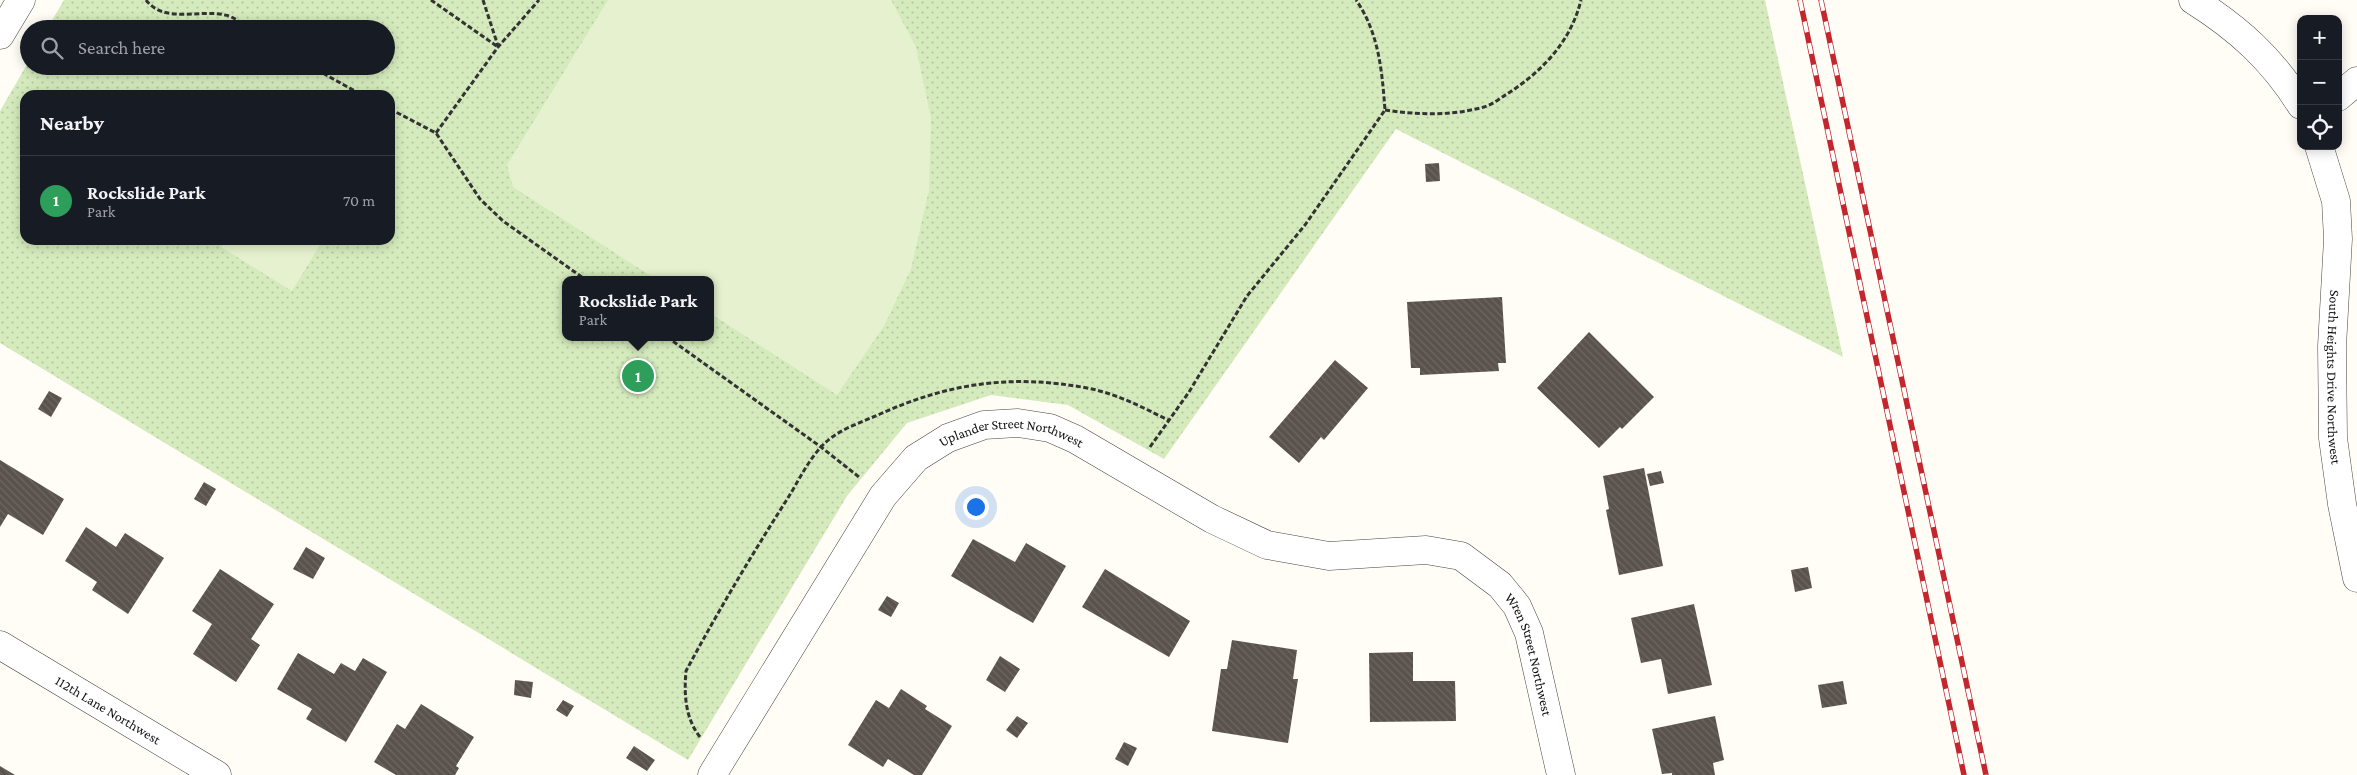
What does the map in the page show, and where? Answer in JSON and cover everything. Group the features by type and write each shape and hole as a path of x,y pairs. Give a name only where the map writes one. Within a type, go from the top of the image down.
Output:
{"street":[{"path":"0,35 21,0"},
{"path":"2193,0 2243,35 2261,51 2297,100"},
{"path":"2342,94 2357,81"},
{"name":"South Heights Drive Northwest","path":"2321,150 2336,201 2338,239 2332,346 2333,438 2342,504 2357,578"},
{"name":"Uplander Street Northwest","path":"718,765 883,496 916,458 948,438 984,425 1018,424 1050,428 1075,439 1212,519 1267,545 1329,556 1426,550 1461,556"},
{"name":"Wren Street Northwest","path":"1461,556 1500,585 1517,606 1529,633 1561,775"},
{"name":"112th Lane Northwest","path":"0,645 216,775"}],"path":[{"path":"146,0 150,6 172,15 197,13 227,15 235,20"},
{"path":"431,0 498,46"},
{"path":"483,0 498,46"},
{"path":"436,133 498,46 539,0"},
{"path":"1134,473 1168,420 1189,392 1247,296 1305,225 1385,110 1381,60 1374,35 1356,0"},
{"path":"1385,110 1414,114 1449,114 1487,106 1528,81 1560,48 1578,11 1581,0"},
{"path":"326,75 353,90"},
{"path":"395,112 436,133 480,199 503,221 580,276"},
{"path":"673,341 821,447 883,496"},
{"path":"718,765 690,722 685,692 686,671 766,532 821,447"}],"green space":[{"path":"64,0 1765,0 1843,357 1396,129 1164,459 1068,405 991,395 907,423 847,496 688,760 0,343 0,111 21,75 395,75 395,20 52,20"},
{"path":"608,0 891,0 916,47 931,118 929,190 911,269 884,326 837,395 714,316 714,276 651,276 513,187 507,165"},
{"path":"222,245 320,245 292,291 221,247"}],"building":[{"path":"1439,163 1440,181 1426,182 1425,164"},
{"path":"1502,297 1506,363 1498,363 1499,371 1420,375 1420,368 1411,368 1407,302"},
{"path":"1589,332 1654,397 1622,429 1620,427 1599,448 1537,388"},
{"path":"1335,360 1368,388 1324,440 1321,437 1299,463 1269,437"},
{"path":"49,391 62,398 51,417 38,409"},
{"path":"0,460 64,499 43,535 8,514 0,527"},
{"path":"1644,468 1663,566 1619,575 1606,510 1609,509 1603,476"},
{"path":"1661,471 1664,483 1650,486 1647,474"},
{"path":"204,482 216,489 206,506 194,499"},
{"path":"86,527 116,547 125,533 164,558 128,614 92,590 97,582 65,561"},
{"path":"973,539 1015,562 1026,543 1066,566 1033,623 951,576"},
{"path":"306,547 325,558 313,579 293,569"},
{"path":"1808,567 1812,588 1795,592 1791,570"},
{"path":"220,569 274,604 251,639 260,645 236,682 193,654 212,624 192,611"},
{"path":"1105,569 1190,621 1169,657 1082,607"},
{"path":"887,596 899,603 891,617 878,610"},
{"path":"1694,604 1712,685 1668,694 1661,659 1641,663 1631,618"},
{"path":"1232,640 1297,650 1293,679 1298,679 1288,743 1212,731 1221,669 1227,669"},
{"path":"1413,652 1413,681 1455,681 1456,721 1370,722 1369,653"},
{"path":"298,653 334,674 341,663 355,671 363,658 387,672 346,742 306,719 312,709 277,689"},
{"path":"1000,656 1020,669 1005,692 986,680"},
{"path":"515,680 533,682 531,698 514,695"},
{"path":"1843,681 1847,704 1822,708 1818,685"},
{"path":"901,689 927,706 925,709 952,726 922,775 914,775 888,759 883,767 848,745 876,700 889,708"},
{"path":"563,700 574,706 567,717 556,710"},
{"path":"421,704 474,737 456,766 459,768 455,775 396,775 374,762 397,724 405,729"},
{"path":"1017,716 1028,723 1017,738 1006,730"},
{"path":"1715,716 1724,760 1713,763 1715,775 1662,774 1652,729"},
{"path":"1124,742 1137,748 1128,766 1115,759"},
{"path":"634,746 655,760 647,771 626,758"},
{"path":"0,766 15,775 0,775"}],"railway":[{"path":"1800,0 1964,775"},
{"path":"1821,0 1986,775"}],"place":[{"name":"Rockslide Park","path":"638,376"}]}
